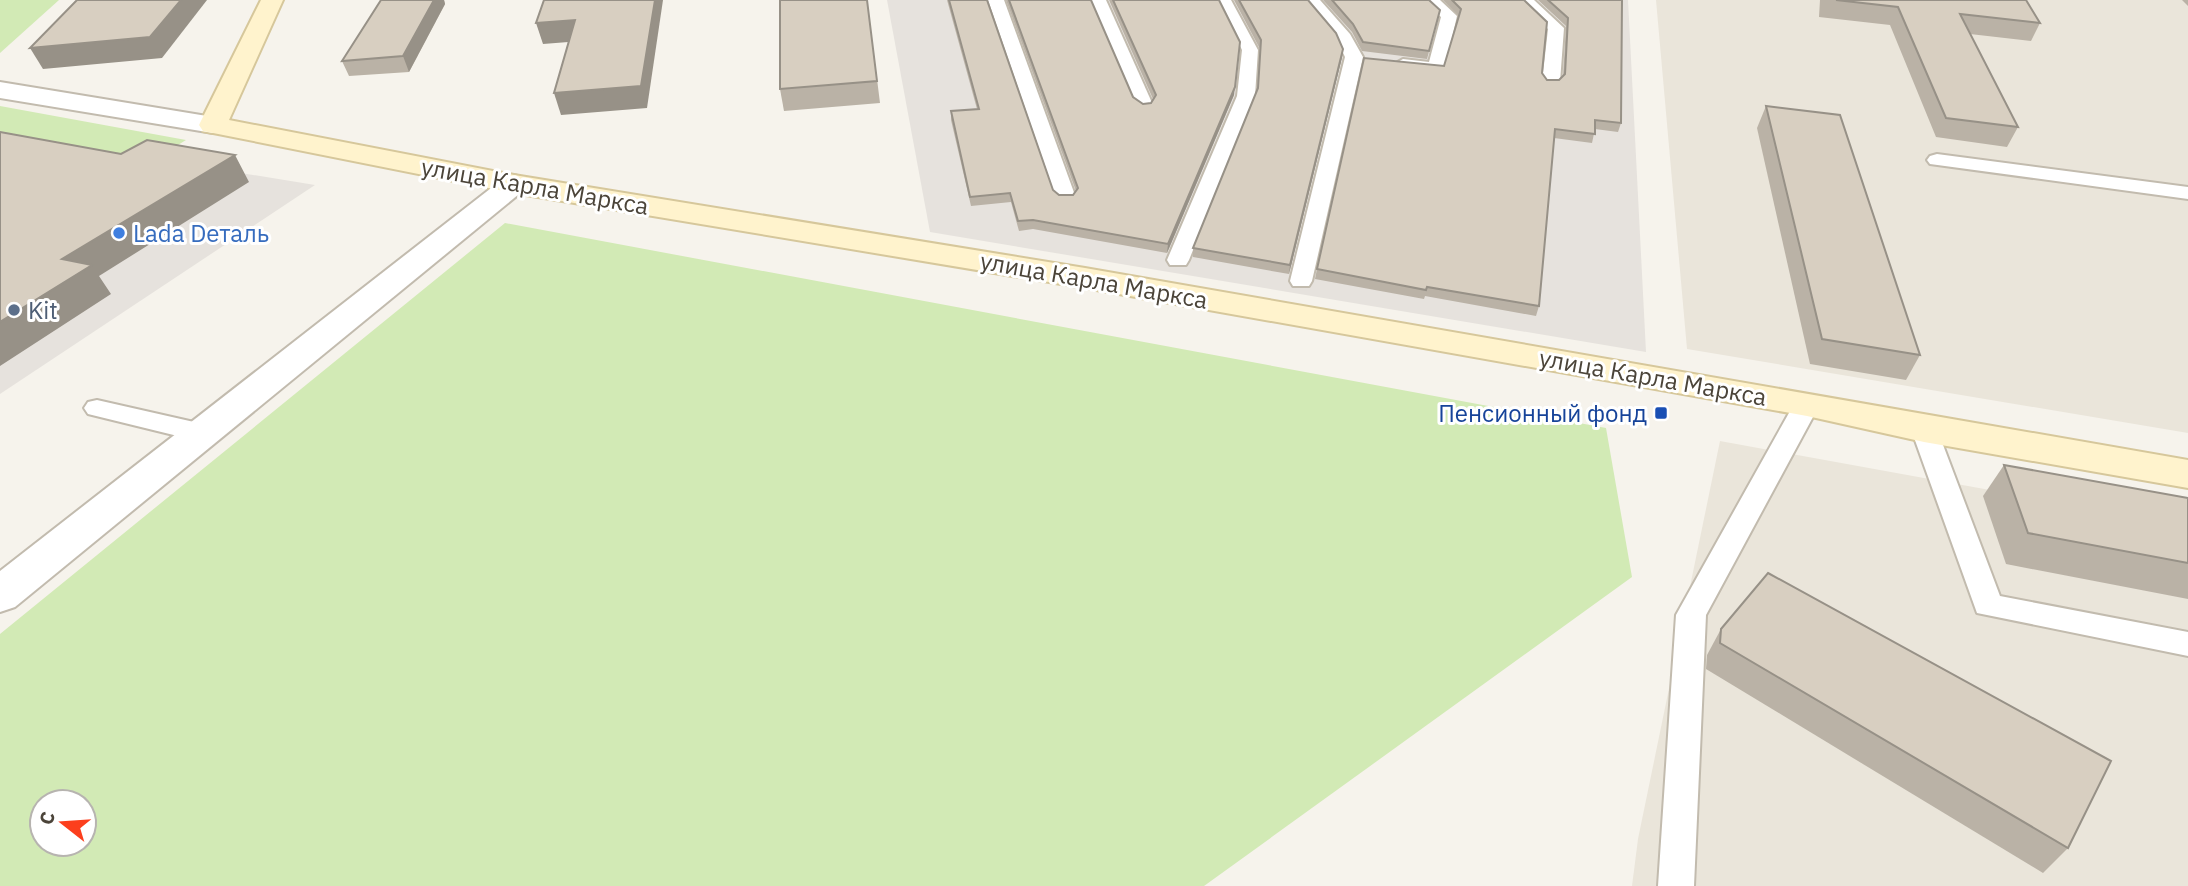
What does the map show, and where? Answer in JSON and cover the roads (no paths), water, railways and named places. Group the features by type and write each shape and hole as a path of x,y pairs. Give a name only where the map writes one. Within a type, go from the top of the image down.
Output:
{"main road":[{"path":"213,125 272,0"},
{"name":"улица Карла Маркса","path":"213,125 514,184 1085,278 1807,404 1924,429 2188,474"}],"street":[{"name":"улица Карла Маркса","path":"0,90 213,125"},
{"path":"0,595 514,184"}],"lane":[{"path":"996,0 1066,198"},
{"path":"1098,0 1144,105"},
{"path":"1178,260 1246,96 1250,50 1233,14 1223,0"},
{"path":"1312,0 1344,37 1368,59 1436,68 1449,16 1430,0"},
{"path":"1525,0 1556,28 1551,82"},
{"path":"1301,281 1368,59"},
{"path":"1937,160 2188,193"},
{"path":"1676,886 1691,615 1807,404"},
{"path":"97,408 194,431 207,431"},
{"path":"1924,429 1988,605 2188,644"}],"place":[{"name":"Lada Dеталь","path":"119,233"},
{"name":"Kit","path":"14,310"},
{"name":"Пенсионный фонд","path":"1661,413"}]}
